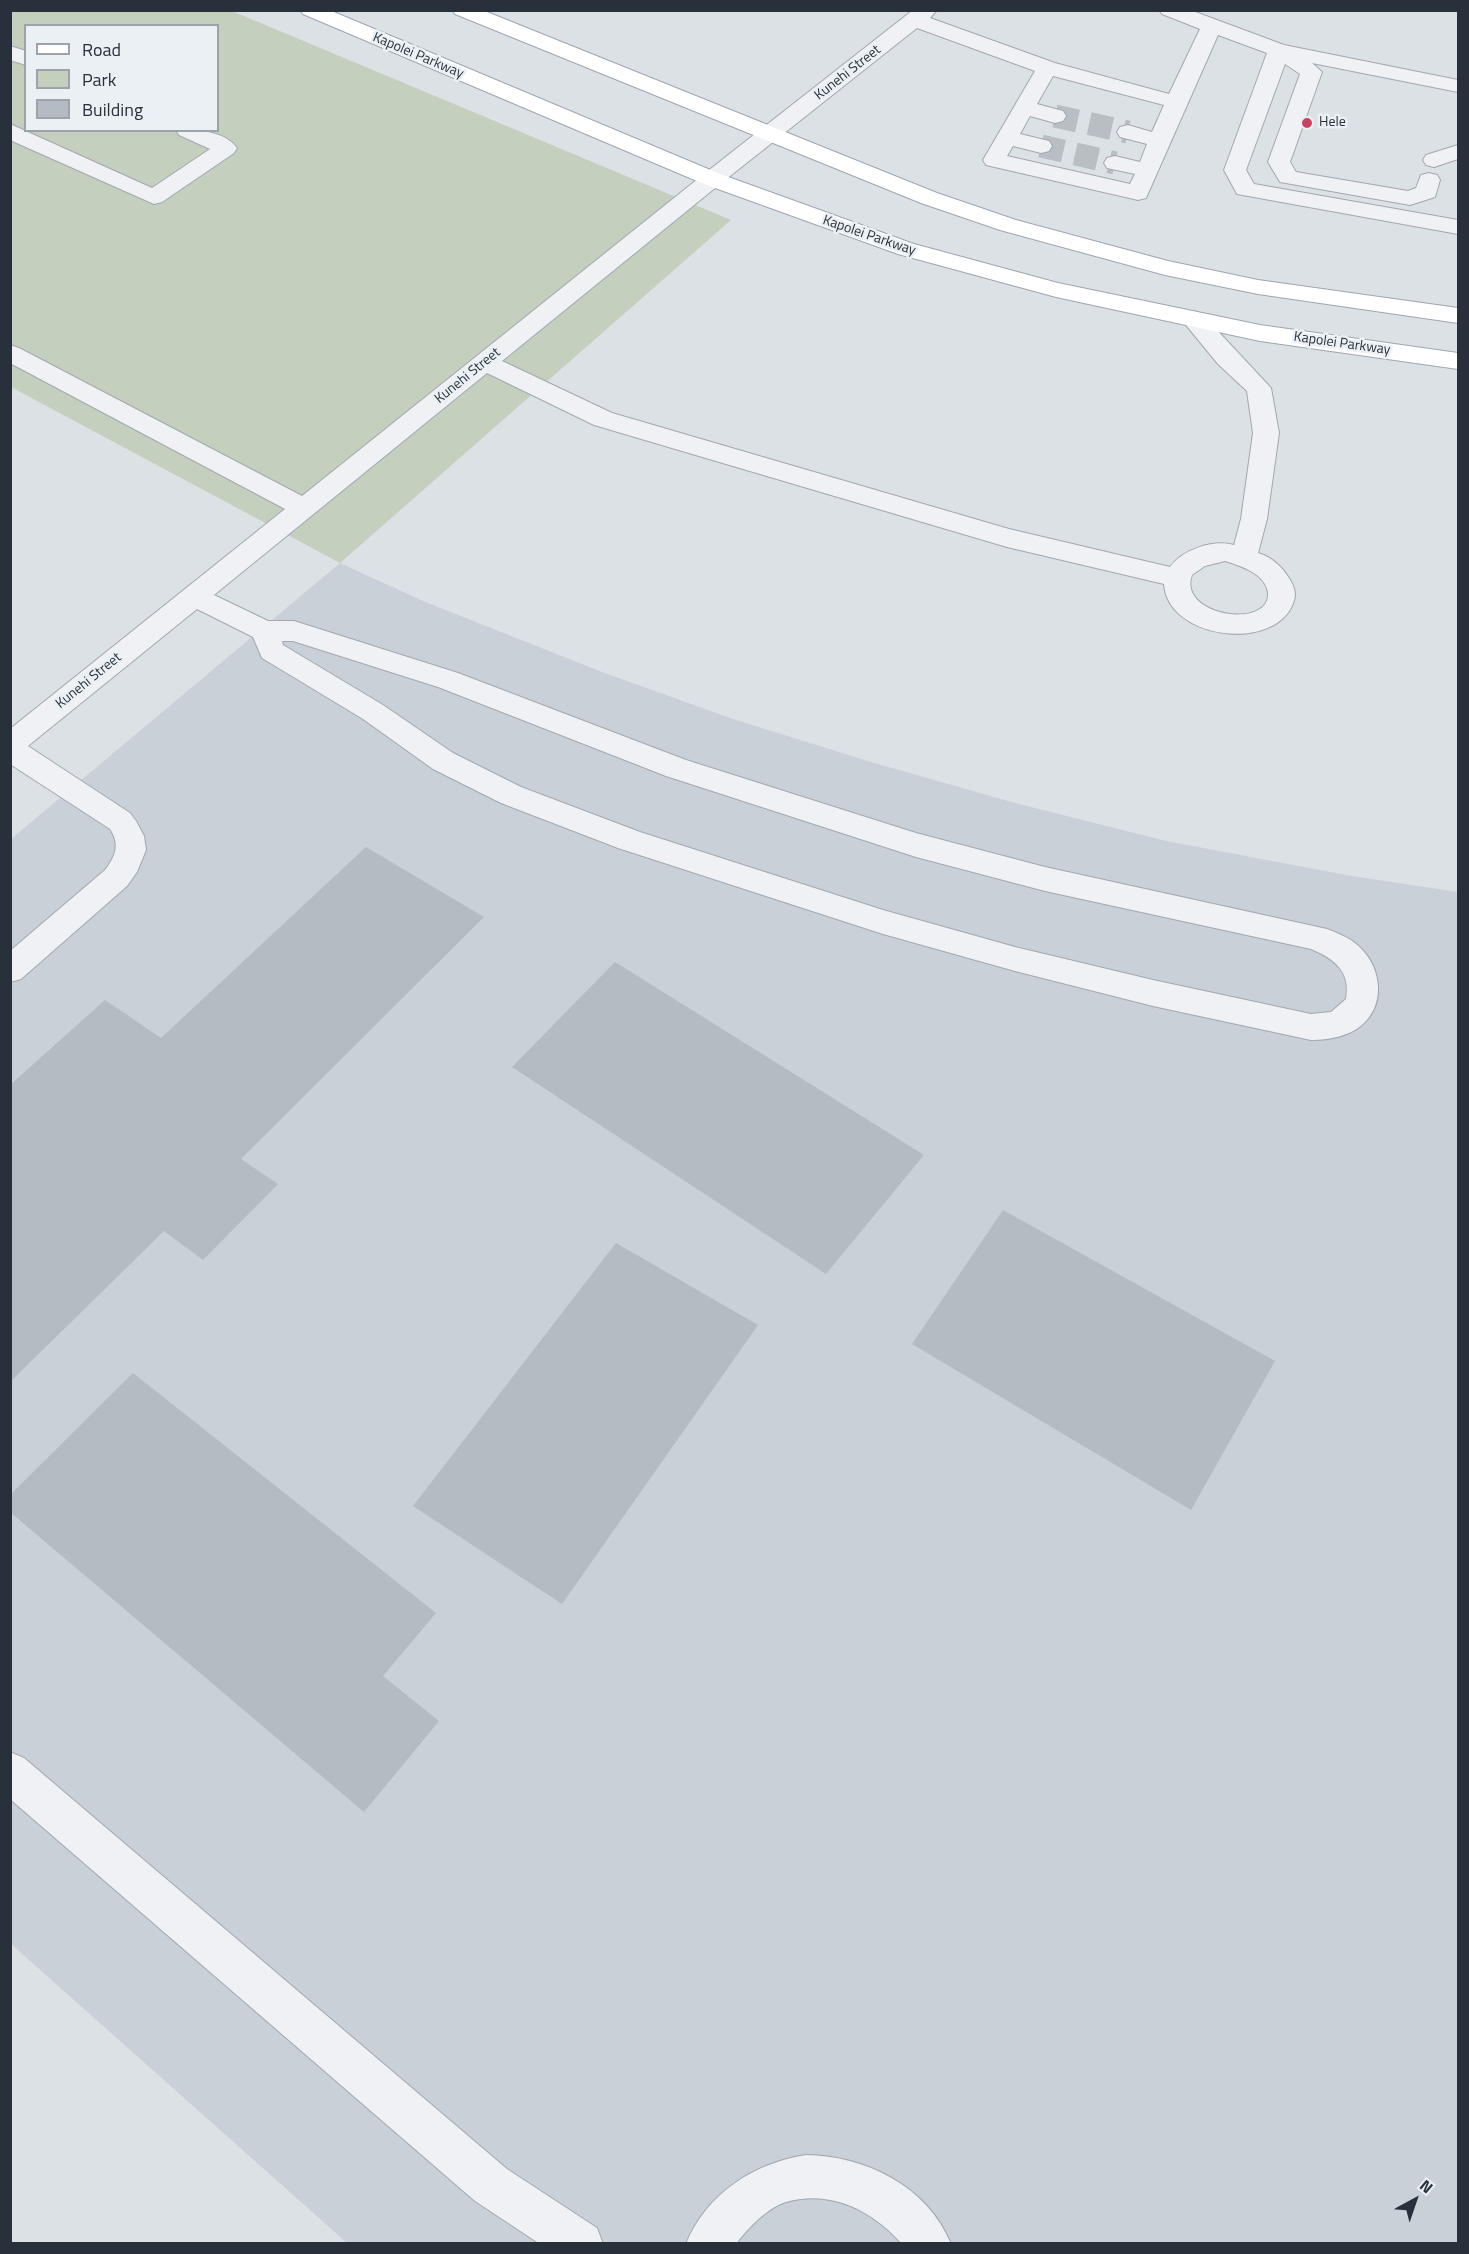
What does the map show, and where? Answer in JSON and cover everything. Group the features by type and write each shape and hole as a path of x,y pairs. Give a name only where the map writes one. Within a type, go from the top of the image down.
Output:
{"main road":[{"name":"Kapolei Parkway","path":"310,10 712,179 906,249 1056,291 1260,333 1458,361"},
{"path":"462,10 929,198 999,221 1166,268 1258,287 1458,316"}],"street":[{"path":"1169,10 1279,50 1458,86"},
{"name":"Kunehi Street","path":"10,747 712,179 921,15"},
{"path":"921,15 1047,68 1176,102"},
{"path":"1047,68 994,160 1138,193 1176,102 1212,26"},
{"path":"1279,50 1311,72 1279,162 1288,177 1410,198 1427,192 1432,170 1458,152"},
{"path":"1279,50 1235,170 1245,189 1458,227"},
{"path":"1024,107 1055,116"},
{"path":"10,130 154,197 226,148 191,132"},
{"path":"1128,132 1160,141"},
{"path":"1007,138 1041,146"},
{"path":"1115,163 1147,170"},
{"path":"1193,319 1227,358 1259,388 1266,433 1254,519 1244,556"},
{"path":"10,353 304,508"},
{"path":"485,362 603,419 1007,538 1178,578"},
{"path":"1226,552 1244,556 1272,570 1280,581 1283,593 1281,604 1274,613 1262,621 1230,625 1212,621 1196,613 1184,603 1178,590 1178,578 1184,567 1194,559 1209,553 1226,552"},
{"path":"194,597 264,631 294,631 448,680 676,768 792,807 1056,882 1316,938 1334,945 1350,957 1361,971 1365,987 1363,1000 1355,1012 1344,1021 1328,1026 1311,1027 1153,993 1016,959 883,922 742,878 629,840 511,795 469,776 419,746 373,712 272,651 264,631"},
{"path":"10,747 120,821 129,832 133,846 125,868 116,878 10,970"},
{"path":"10,1772 491,2185 581,2244"},
{"path":"708,2244 720,2226 750,2198 785,2180 824,2177 862,2186 896,2206 929,2244"}],"shaded area":[{"path":"340,563 423,601 602,672 733,719 871,762 1015,803 1166,841 1352,876 1458,892 1458,2243 347,2243 11,1944 11,839"}],"green space":[{"path":"10,11 232,11 731,220 340,563 11,387"}],"building":[{"path":"366,847 484,917 241,1159 278,1184 203,1260 164,1231 10,1382 10,1085 105,1000 161,1038"},
{"path":"615,962 924,1155 826,1274 512,1067"},
{"path":"1003,1210 1275,1361 1191,1510 912,1344"},
{"path":"616,1243 758,1325 562,1604 413,1506"},
{"path":"133,1373 436,1613 383,1676 439,1721 364,1812 10,1512 10,1495"}],"tunnel":[{"path":"1055,116 1128,132"},
{"path":"1041,146 1115,163"}],"place":[{"name":"Hele","path":"1307,123"}]}
